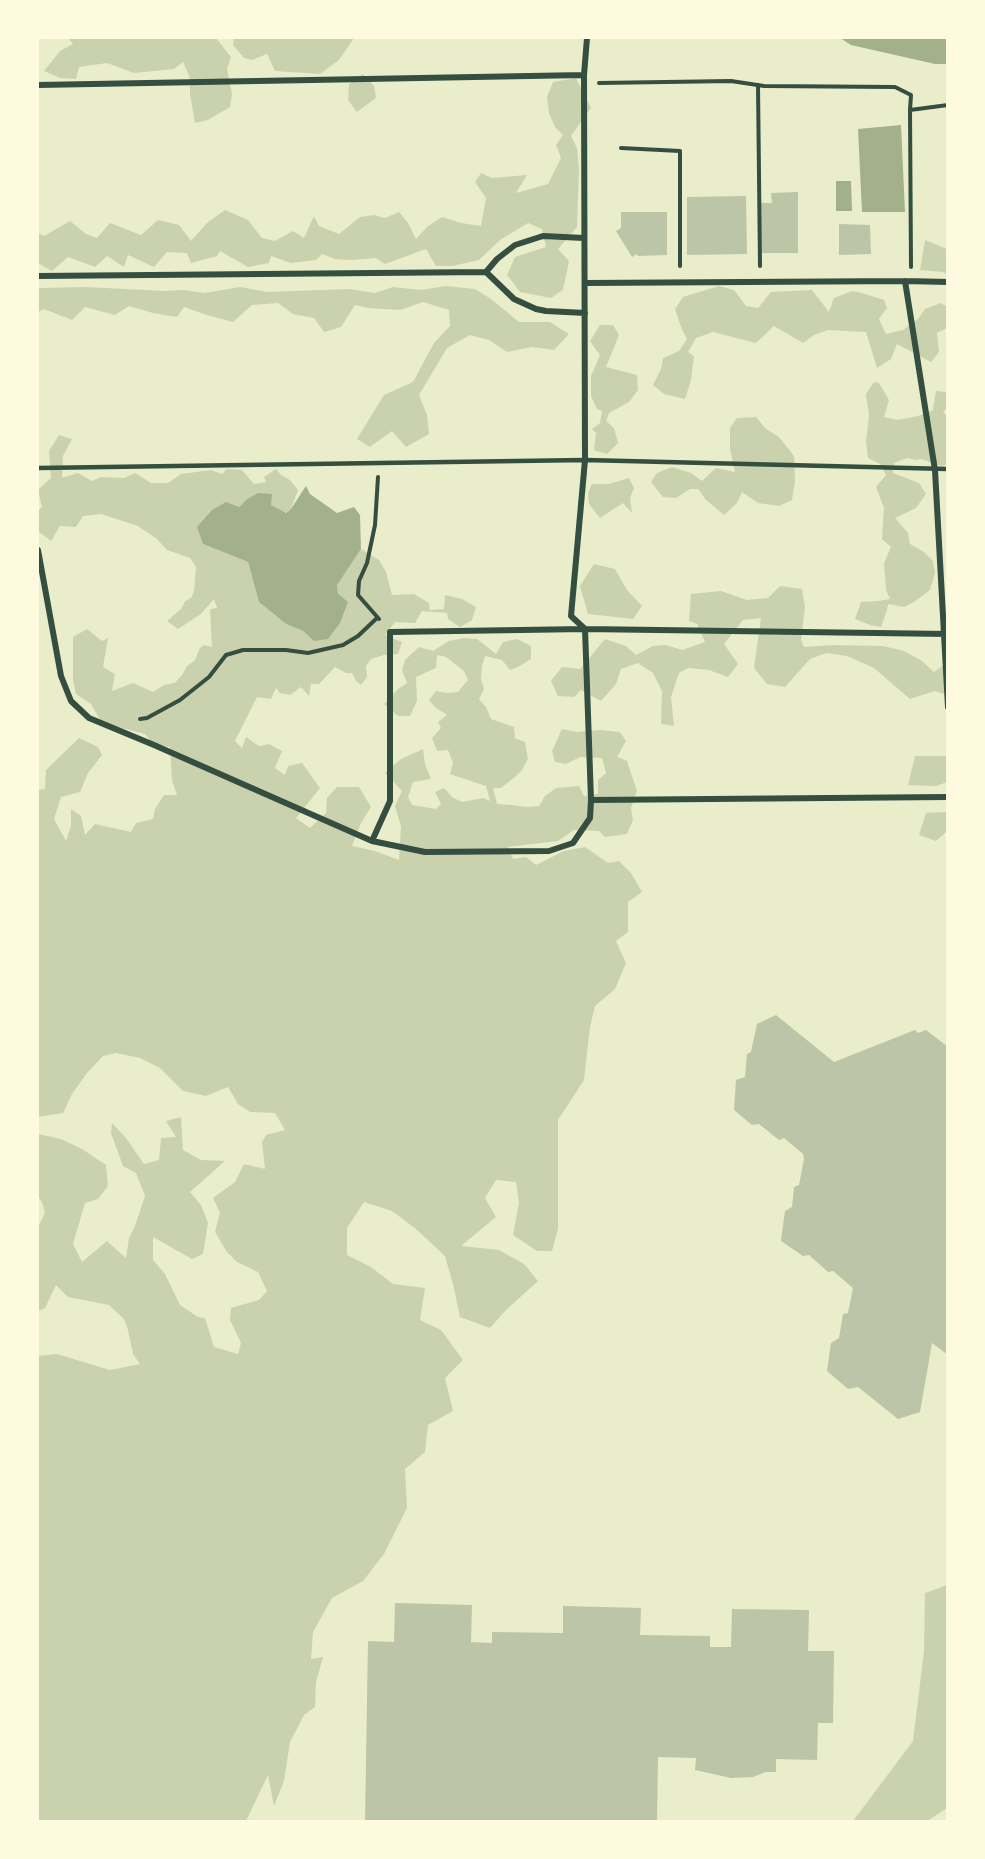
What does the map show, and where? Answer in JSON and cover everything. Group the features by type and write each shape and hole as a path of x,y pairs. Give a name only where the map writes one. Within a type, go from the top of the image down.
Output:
{"street":[{"path":"38,550 61,676 71,701 89,718 372,841 425,852 549,851 573,843 590,819 591,800 585,629 571,616 585,460 584,75 587,38"},
{"path":"38,85 584,75"},
{"path":"486,272 497,259 515,245 543,236 584,238"},
{"path":"38,276 486,272 514,299 536,309 585,312"},
{"path":"908,281 935,470 948,707"},
{"path":"585,283 948,282"},
{"path":"372,841 390,801 390,632 585,629 945,634"},
{"path":"591,800 948,797"}],"lane":[{"path":"38,468 585,460 948,469"}],"path":[{"path":"584,83 682,80 731,81 758,85 895,87 911,95 908,281"},
{"path":"758,85 760,282"},
{"path":"910,110 948,105"},
{"path":"621,148 680,151 680,282"},
{"path":"379,462 375,525 367,563 359,581 358,595 390,632"},
{"path":"114,728 132,720 147,718 180,700 209,677 226,656 243,650 308,653 344,645 358,636 377,618"}],"shaded area":[{"path":"68,38 216,38 231,57 227,69 232,94 230,107 208,120 195,123 190,78 183,62 174,69 134,73 107,63 79,67 76,79 60,78 44,71 60,51 73,44"},
{"path":"234,38 354,38 339,60 320,74 275,71 267,54 252,60 244,58 233,45"},
{"path":"840,38 947,38 947,64 935,64 851,45"},
{"path":"363,74 374,86 376,98 357,112 348,100 349,84"},
{"path":"576,78 591,108 571,136 577,148 579,169 577,227 558,249 569,261 563,290 551,298 520,292 507,275 515,257 546,247 542,229 528,223 500,240 479,260 452,266 436,266 426,249 385,264 376,258 335,259 322,254 316,260 291,263 271,256 269,263 248,267 220,251 217,256 191,263 187,253 167,252 154,267 128,255 124,267 107,256 95,267 68,257 52,271 38,263 38,233 44,236 70,221 86,234 97,238 110,223 141,235 158,220 179,225 191,241 207,223 225,210 248,220 262,238 275,241 293,231 304,238 314,216 319,226 339,234 360,217 374,215 385,218 399,212 416,239 427,227 442,217 481,226 486,198 475,182 481,173 492,178 527,175 516,193 548,184 561,158 556,145 563,135 555,127 549,113 547,97 553,82"},
{"path":"901,125 905,212 862,212 858,129"},
{"path":"836,181 851,181 852,211 836,211"},
{"path":"925,240 947,249 947,275 943,272 920,270"},
{"path":"446,286 475,289 519,322 550,322 569,334 554,350 532,347 507,352 489,340 470,335 447,348 419,395 427,415 429,434 406,447 392,431 370,447 357,439 384,395 413,382 434,343 450,326 449,310 423,302 400,310 355,305 341,327 324,332 314,318 293,314 278,303 252,305 233,322 184,307 177,317 129,306 115,315 85,307 72,320 44,309 38,312 38,289 42,288 86,287 183,290 205,293 240,287 267,292 349,289 375,293 393,287 421,290"},
{"path":"719,286 734,290 746,306 758,308 771,292 812,290 829,312 834,298 852,291 862,293 884,300 887,308 879,319 886,334 903,330 918,319 925,309 941,303 947,307 947,328 937,333 939,352 931,362 897,344 891,359 877,368 866,332 828,330 814,335 803,343 774,326 756,343 713,332 696,338 688,352 694,356 691,380 685,399 664,394 653,385 661,369 663,358 679,351 687,339 675,309 683,297"},
{"path":"600,325 613,325 619,335 606,367 637,375 638,390 629,402 609,413 606,421 614,428 618,443 607,454 594,450 596,433 592,429 600,423 602,411 597,409 591,396 591,376 600,355 590,341"},
{"path":"874,382 879,383 889,400 884,417 898,420 933,410 936,391 947,392 947,408 943,412 947,415 947,464 942,466 921,459 907,458 894,463 893,473 919,483 926,494 916,508 895,518 908,533 910,544 924,552 933,561 935,573 930,590 914,602 904,607 888,604 881,627 855,619 861,602 890,599 886,590 884,563 891,547 882,539 884,508 876,487 886,475 880,464 868,458 866,442 869,415 866,394"},
{"path":"756,417 766,429 779,437 794,456 795,481 792,500 779,506 758,503 742,492 737,503 724,515 706,500 698,489 690,489 676,498 663,497 651,482 657,473 672,467 691,473 702,481 716,468 735,472 730,449 730,428 737,418"},
{"path":"59,435 72,439 63,456 62,478 78,473 92,481 101,477 124,478 135,473 151,483 168,483 181,474 211,470 222,474 227,469 242,470 254,484 266,482 264,477 276,469 290,480 298,490 291,509 285,513 271,505 246,500 203,544 248,562 259,602 286,624 303,631 314,641 338,594 337,584 361,549 379,560 386,572 392,595 414,594 429,603 430,610 444,609 445,595 462,599 476,607 472,620 460,627 448,619 447,613 422,611 415,623 395,622 385,635 402,642 398,654 371,659 366,666 367,677 361,685 352,673 346,673 335,667 319,684 311,684 309,696 301,687 290,695 280,693 276,688 271,699 257,697 235,741 242,748 246,737 259,746 269,744 282,751 275,768 285,775 288,766 302,763 320,788 296,818 310,828 326,813 327,798 337,787 359,787 371,807 361,823 352,846 399,860 401,827 395,806 402,791 385,773 401,759 423,749 425,764 431,779 413,782 408,797 412,805 436,809 441,804 435,792 444,788 452,797 462,802 483,798 490,801 486,786 450,774 453,763 448,750 437,751 432,738 441,728 438,722 447,715 429,700 436,691 458,692 468,680 464,671 446,657 437,655 436,668 416,677 417,701 410,716 398,716 384,704 407,683 402,670 405,660 419,647 433,651 449,641 464,638 477,639 496,654 503,642 517,639 531,646 531,659 518,667 510,670 502,660 485,656 482,666 481,679 484,689 479,699 486,707 491,719 514,727 515,738 525,742 528,759 515,777 501,788 493,788 497,804 539,806 545,796 556,788 579,786 584,796 598,794 598,780 606,773 602,758 580,757 566,764 555,762 552,751 562,729 577,732 601,730 620,732 626,741 617,757 627,761 637,791 631,808 633,820 627,834 605,837 599,831 574,830 558,841 508,847 513,859 526,857 536,865 564,851 585,847 608,863 619,861 631,873 642,892 628,902 628,932 616,941 626,963 615,989 595,1006 590,1027 584,1080 558,1120 558,1229 552,1251 537,1251 513,1235 519,1203 516,1182 496,1180 485,1198 496,1217 461,1246 499,1250 524,1264 538,1281 490,1328 460,1317 445,1256 416,1229 392,1211 364,1202 347,1228 347,1255 371,1267 393,1284 425,1288 420,1320 441,1330 463,1360 445,1378 453,1411 428,1425 425,1452 405,1469 407,1508 384,1554 363,1581 332,1598 313,1632 311,1659 323,1657 316,1682 315,1707 304,1715 290,1742 284,1781 274,1806 268,1775 246,1821 38,1821 38,1356 57,1354 110,1370 140,1364 133,1354 124,1319 109,1305 68,1297 56,1285 45,1308 38,1311 38,1227 45,1213 38,1197 38,1134 61,1139 82,1149 106,1165 108,1186 98,1199 85,1203 73,1244 82,1262 107,1241 126,1258 129,1238 145,1196 136,1173 123,1166 111,1133 112,1123 126,1138 144,1164 159,1160 161,1138 176,1137 166,1121 181,1117 183,1150 201,1160 225,1161 190,1192 201,1205 208,1223 203,1254 192,1259 153,1237 153,1260 165,1274 180,1305 198,1317 205,1318 214,1347 238,1354 241,1343 230,1320 231,1308 259,1300 267,1291 258,1272 237,1262 227,1252 215,1232 220,1213 213,1198 235,1182 244,1164 265,1169 262,1142 266,1135 285,1130 275,1113 250,1112 238,1104 228,1087 206,1096 183,1091 160,1068 140,1058 116,1053 103,1056 87,1073 72,1094 63,1113 38,1117 38,790 45,789 46,770 79,738 98,747 102,755 88,773 80,792 61,797 54,819 66,841 71,826 71,809 81,816 85,835 95,824 131,832 136,823 153,819 155,809 164,795 177,795 172,780 170,747 154,745 145,734 102,723 91,704 76,694 73,680 73,637 87,629 102,641 108,638 103,667 115,674 112,691 133,683 153,692 164,685 175,683 187,666 195,660 200,648 204,645 212,647 210,609 217,608 214,599 201,614 178,629 167,621 182,608 185,601 191,598 194,591 196,567 190,558 167,550 157,539 138,526 101,514 83,516 76,527 60,526 51,541 38,531 38,511 42,507 38,490 51,478 49,451"},
{"path":"629,478 634,488 630,498 632,513 623,503 600,518 589,504 588,493 592,484 609,484"},
{"path":"306,486 310,494 337,513 354,507 360,515 361,549 337,585 338,594 348,602 340,623 328,639 314,641 303,631 286,624 259,602 248,562 203,544 197,527 212,510 226,502 239,507 258,493 272,494 271,505 286,513"},
{"path":"594,564 615,569 627,590 642,606 633,619 588,614 580,586"},
{"path":"780,586 802,589 805,607 801,640 804,647 883,646 904,651 922,661 934,672 948,662 947,695 935,691 910,699 874,668 847,656 826,653 810,659 785,687 767,684 754,668 761,618 743,620 724,644 738,664 728,677 709,670 688,668 679,673 671,697 674,726 661,724 662,691 653,673 638,663 621,669 616,684 601,701 581,690 574,697 558,696 551,681 562,667 580,669 605,639 626,646 636,655 653,646 666,645 682,650 705,642 697,624 689,621 691,594 721,591 747,600 768,598"},
{"path":"915,756 947,756 947,782 936,786 908,785"},
{"path":"947,812 947,831 936,841 919,835 926,813"},
{"path":"947,1585 947,1808 927,1821 853,1821 913,1741 924,1651 925,1593"}],"building":[{"path":"798,192 798,253 761,253 761,203 772,203 771,193"},
{"path":"746,196 747,254 687,255 687,197"},
{"path":"621,212 667,212 667,255 638,256 637,254 632,257 616,231 621,228"},
{"path":"839,224 870,225 871,254 839,255"},
{"path":"776,1015 834,1062 915,1030 918,1033 926,1030 948,1047 948,1355 932,1343 920,1412 898,1419 858,1387 848,1389 827,1371 831,1343 839,1338 843,1314 848,1313 853,1288 833,1271 828,1272 809,1255 803,1256 781,1241 785,1211 792,1207 794,1187 799,1185 803,1154 784,1138 779,1140 759,1124 752,1125 734,1110 736,1080 745,1077 747,1054 751,1052 757,1024"},
{"path":"395,1603 472,1605 471,1642 492,1643 492,1632 563,1633 563,1606 641,1608 640,1635 710,1636 710,1647 731,1647 732,1609 809,1610 808,1651 834,1651 833,1723 818,1723 817,1760 776,1759 776,1772 766,1772 753,1777 731,1778 695,1770 696,1758 658,1757 657,1822 365,1822 368,1641 394,1642"}]}
